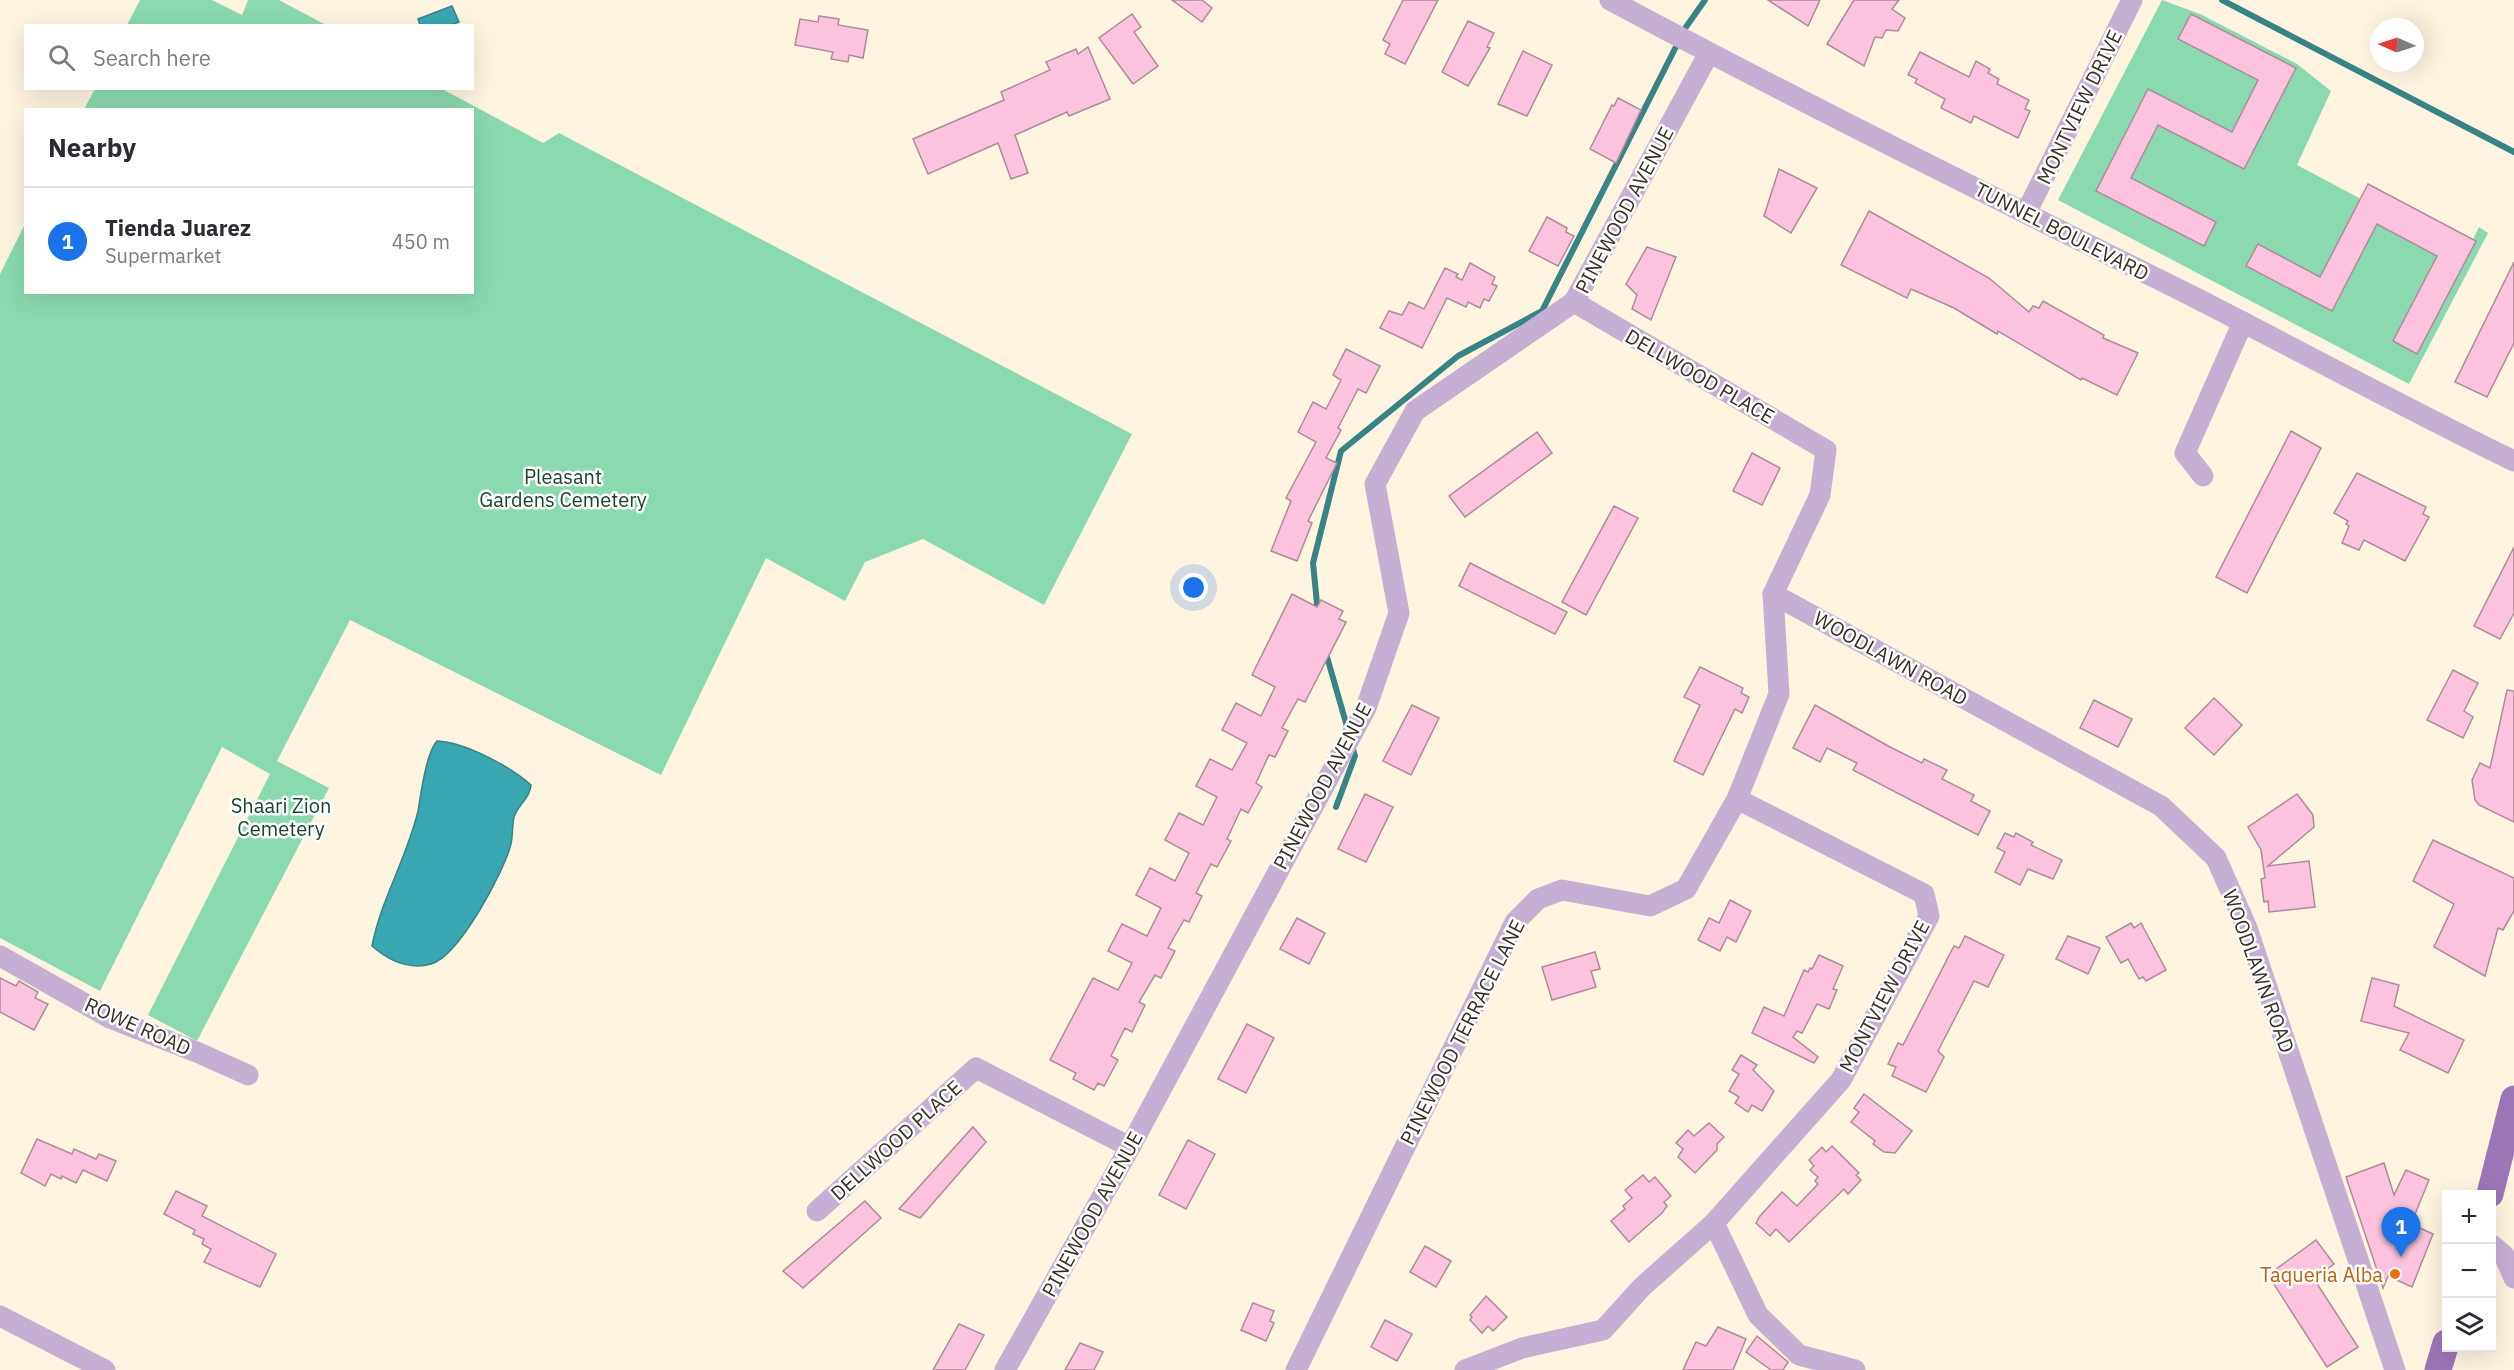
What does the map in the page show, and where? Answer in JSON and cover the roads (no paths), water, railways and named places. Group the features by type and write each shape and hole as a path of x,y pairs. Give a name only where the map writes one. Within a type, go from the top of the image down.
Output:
{"main road":[{"path":"2491,1190 2514,1099"},
{"path":"2438,1370 2443,1352"}],"street":[{"name":"TUNNEL BOULEVARD","path":"1610,0 1709,53 2243,322 2406,409 2514,461"},
{"name":"MONTVIEW DRIVE","path":"2026,213 2132,0"},
{"name":"PINEWOOD AVENUE","path":"1005,1370 1130,1147 1366,708 1399,613 1375,483 1415,411 1574,302 1709,53"},
{"name":"DELLWOOD PLACE","path":"1574,302 1826,450 1820,495 1773,594"},
{"path":"2203,476 2185,453 2243,322"},
{"path":"1737,799 1779,694 1773,594"},
{"name":"WOODLAWN ROAD","path":"1773,594 2161,806 2216,858 2247,928 2395,1370"},
{"name":"MONTVIEW DRIVE","path":"1465,1370 1522,1348 1603,1330 1642,1287 1714,1223 1840,1080 1929,916 1924,894 1737,799"},
{"name":"PINEWOOD TERRACE LANE","path":"1296,1370 1515,922 1538,899 1562,891 1650,906 1686,889 1737,799"},
{"name":"ROWE ROAD","path":"0,956 110,1018 248,1075"},
{"name":"DELLWOOD PLACE","path":"817,1211 975,1068 1130,1147"},
{"path":"1714,1223 1758,1315 1799,1354 1855,1370"},
{"path":"2496,1248 2504,1255 2514,1278"},
{"path":"0,1316 105,1370"}],"water":[{"path":"452,6 459,22 420,24 418,19"},
{"path":"437,741 461,746 487,757 531,785 514,817 512,841 507,857 479,912 467,930 442,958 431,964 415,966 385,956 372,946 381,912 413,828 427,764"}],"waterway":[{"path":"1318,614 1313,563 1341,451 1458,356 1542,311 1686,27 1705,0"},
{"path":"2222,0 2514,152"},
{"path":"1325,650 1348,730"},
{"path":"1336,807 1355,756 1352,746"}],"place":[{"name":"Tienda Juarez","path":"2401,1257"},
{"name":"Taqueria Alba","path":"2395,1274"}],"park label":[{"name":"Pleasant Gardens Cemetery","path":"563,488"},
{"name":"Shaari Zion Cemetery","path":"281,816"}]}
